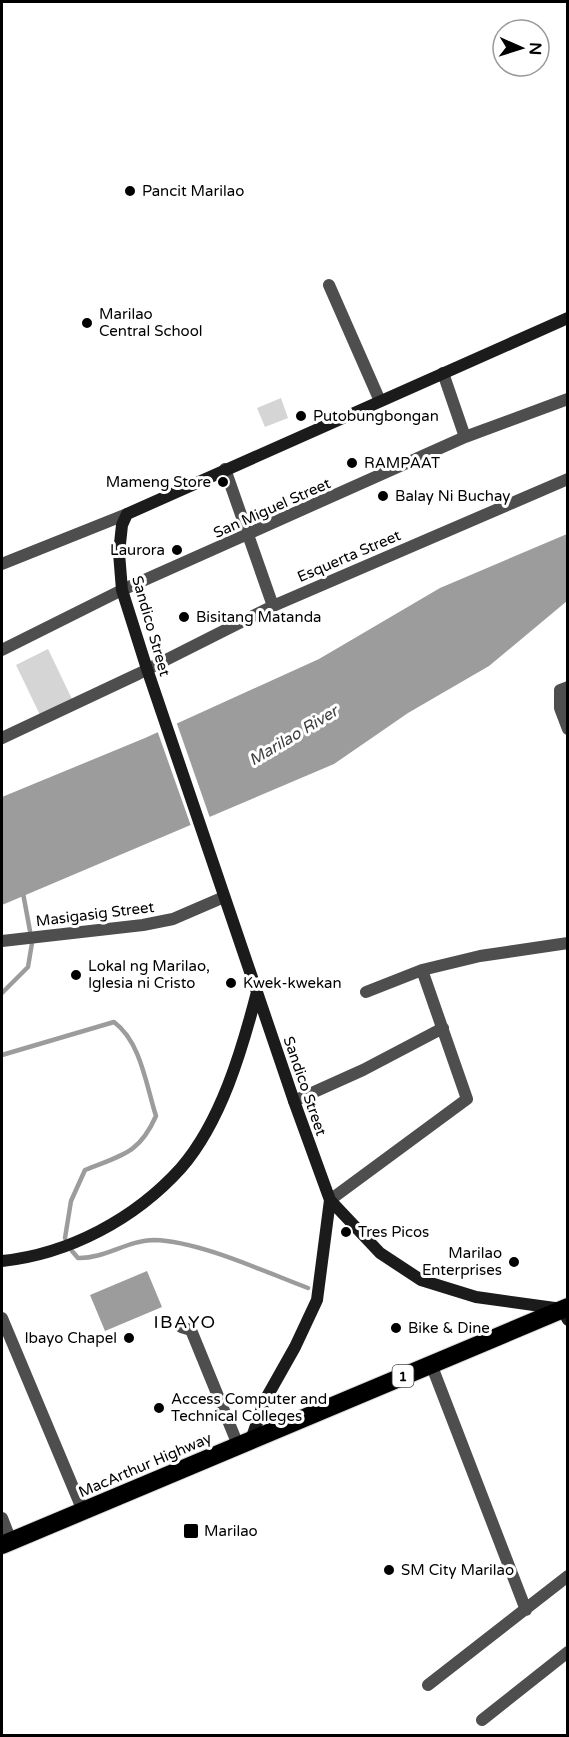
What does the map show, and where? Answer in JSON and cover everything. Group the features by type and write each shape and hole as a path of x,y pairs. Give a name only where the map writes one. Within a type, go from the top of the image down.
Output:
{"highway":[{"name":"MacArthur Highway","path":"6,1543 431,1364 566,1312"}],"main road":[{"path":"127,514 567,318"},
{"name":"Sandico Street","path":"127,514 122,525 119,553 122,590 224,897 330,1200 380,1253 421,1280 460,1293 566,1312"},
{"path":"2,1261 59,1250 113,1223 181,1167 221,1100 241,1052 257,992"},
{"name":"Sandico Street","path":"245,1443 317,1300 330,1200"}],"street":[{"path":"328,285 380,400"},
{"path":"443,373 465,437"},
{"name":"San Miguel Street","path":"2,650 122,590 465,437 567,399"},
{"path":"225,470 273,606"},
{"name":"Esquerta Street","path":"2,738 273,606 567,479"},
{"path":"2,564 127,514"},
{"path":"567,687 560,690 559,698 567,729"},
{"name":"Masigasig Street","path":"2,941 153,923 173,919 224,897"},
{"path":"366,992 422,970 480,956 567,943"},
{"path":"330,1200 467,1099 422,970"},
{"path":"294,1101 434,1035 442,1028"},
{"path":"2,1318 83,1511"},
{"path":"181,1327 191,1330 245,1443"},
{"path":"431,1364 526,1610"},
{"path":"2,1518 6,1543"},
{"path":"428,1685 567,1576"},
{"path":"482,1720 567,1652"}],"shaded area":[{"path":"281,398 288,418 265,427 257,408"},
{"path":"48,649 72,699 40,715 16,665"}],"water":[{"name":"Marilao River","path":"567,534 567,601 489,666 408,713 334,764 2,905 2,797 145,738 319,659 440,588"},
{"path":"147,1271 162,1307 105,1331 90,1295"}],"pier":[{"path":"176,721 210,818 191,826 157,730"}],"waterway":[{"path":"23,893 30,931"},
{"path":"2,993 28,967 32,943"},
{"path":"2,1055 114,1022 131,1041 137,1052 156,1116 150,1129 136,1146 128,1152 85,1170 71,1201 65,1238"},
{"path":"72,1251 78,1258 88,1258 144,1241 172,1242 232,1258 308,1288"}],"place":[{"name":"Pancit Marilao","path":"130,191"},
{"name":"Marilao Central School","path":"87,323"},
{"name":"Putobungbongan","path":"301,416"},
{"name":"RAMPAAT","path":"352,463"},
{"name":"Mameng Store","path":"223,482"},
{"name":"Balay Ni Buchay","path":"383,496"},
{"name":"Laurora","path":"177,550"},
{"name":"Bisitang Matanda","path":"184,617"},
{"name":"Lokal ng Marilao, Iglesia ni Cristo","path":"76,975"},
{"name":"Kwek-kwekan","path":"231,983"},
{"name":"Tres Picos","path":"346,1232"},
{"name":"Marilao Enterprises","path":"514,1262"},
{"name":"Bike & Dine","path":"396,1328"},
{"name":"Ibayo Chapel","path":"129,1338"},
{"name":"Access Computer and Technical Colleges","path":"159,1408"},
{"name":"Marilao","path":"191,1531"},
{"name":"SM City Marilao","path":"389,1570"}],"district":[{"name":"IBAYO","path":"185,1322"}]}
